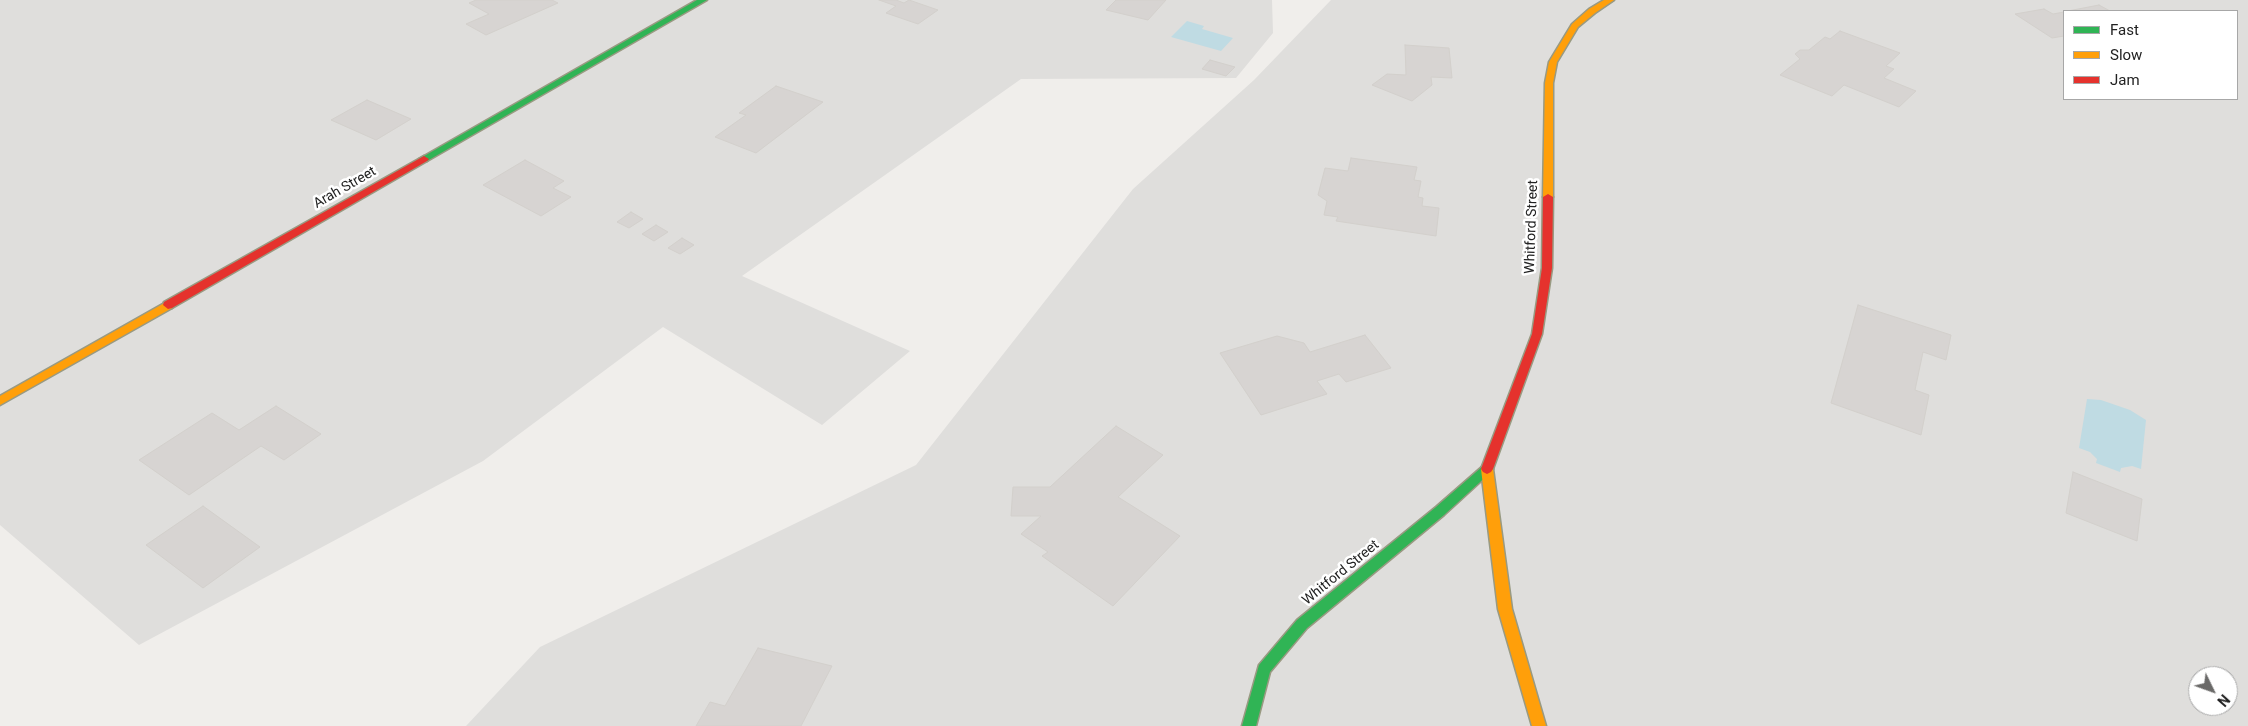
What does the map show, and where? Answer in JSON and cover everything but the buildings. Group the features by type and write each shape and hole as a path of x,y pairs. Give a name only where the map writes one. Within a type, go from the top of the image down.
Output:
{"street":[{"name":"Arah Street","path":"0,401 704,0"},
{"name":"Whitford Street","path":"1539,726 1505,609 1487,469 1538,325 1547,268 1549,83 1553,62 1575,26 1592,11 1610,0"},
{"name":"Whitford Street","path":"1249,726 1264,669 1302,624 1440,512 1487,469"}],"shaded area":[{"path":"0,0 1272,0 1273,33 1236,78 1021,79 742,276 910,351 822,425 663,327 483,461 139,645 0,525"},
{"path":"1331,0 2248,0 2248,726 466,726 540,647 916,465 1133,189 1254,80"}],"water":[{"path":"1187,21 1204,26 1202,29 1233,38 1221,51 1171,37"},
{"path":"2087,399 2101,400 2130,410 2146,420 2141,469 2132,466 2121,468 2120,472 2096,463 2097,459 2090,452 2079,448"}],"traffic: fast":[{"path":"424,159 703,0"},
{"path":"1249,726 1264,669 1302,624 1440,511 1487,469"}],"traffic: slow":[{"path":"1548,197 1549,83 1553,62 1575,26 1592,11 1610,0"},
{"path":"0,401 168,305"},
{"path":"1487,469 1505,609 1539,726"}],"traffic: jam":[{"path":"168,305 424,159"},
{"path":"1487,469 1537,334 1547,268 1548,197"}]}
